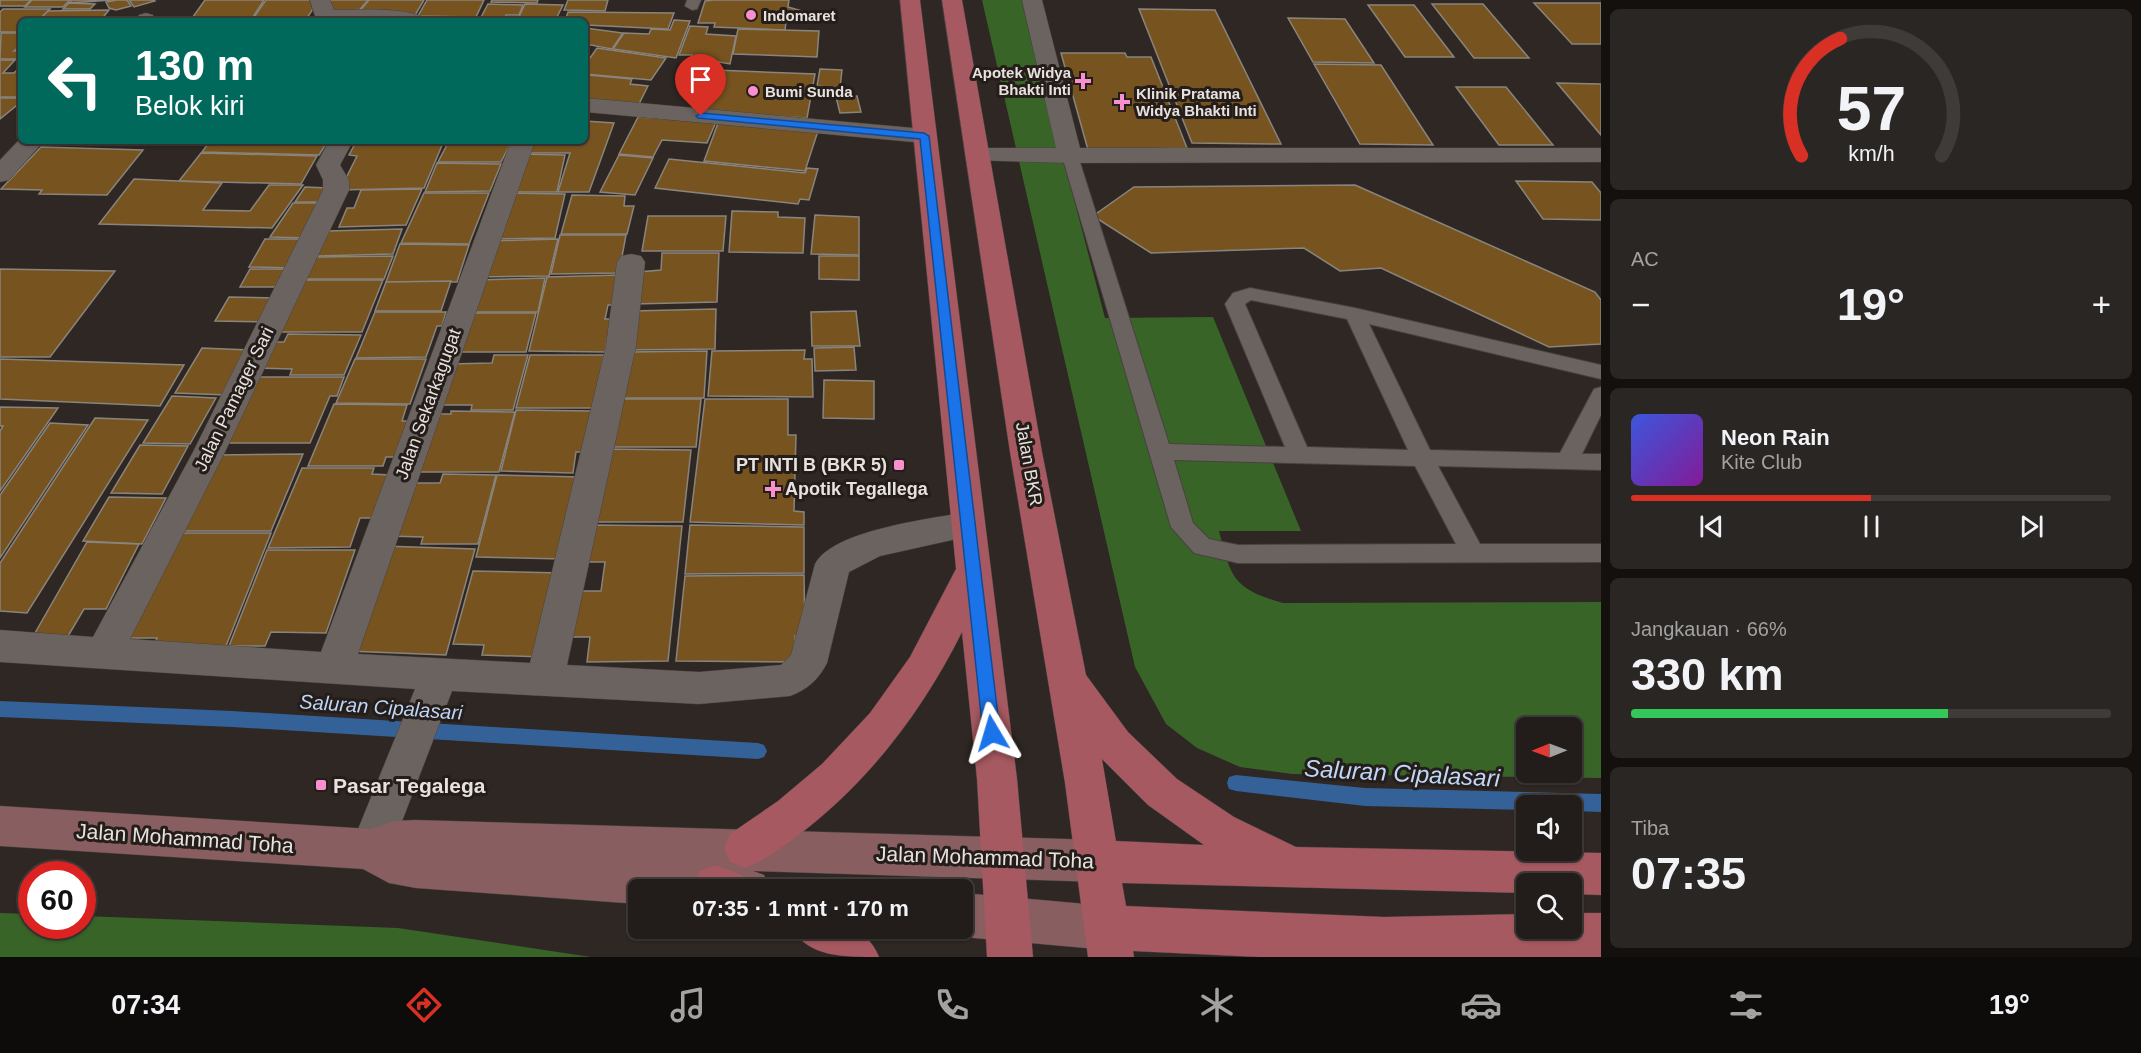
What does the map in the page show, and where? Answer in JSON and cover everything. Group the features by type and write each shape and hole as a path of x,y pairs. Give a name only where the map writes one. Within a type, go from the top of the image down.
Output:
{"main road":[{"path":"910,0 972,572 997,779 1009,939"},
{"name":"Jalan BKR","path":"952,0 1026,452 1099,861 1109,943"},
{"path":"734,878 862,751 899,708 928,664 972,572"},
{"path":"1066,673 1086,709 1113,745 1163,794 1230,837 1295,867"},
{"name":"Jalan Mohammad Toha","path":"0,826 371,849 389,862 416,867 734,878 1004,858 1601,874"},
{"path":"973,920 1009,939 1109,943 1601,935"},
{"path":"830,939 856,957"},
{"path":"1324,957 1384,940"}],"street":[{"path":"320,0 322,12 331,16 408,18"},
{"path":"1032,0 1070,156"},
{"path":"588,105 924,136"},
{"path":"0,175 29,144"},
{"name":"Jalan Pamager Sari","path":"103,654 209,452 336,190 336,180 328,165 339,144"},
{"name":"Jalan Sekarkagugat","path":"334,669 522,144"},
{"path":"977,155 1601,155"},
{"path":"545,679 621,346 631,262"},
{"path":"0,646 334,669 435,687 545,679 699,688 790,681 808,663 833,564 872,544 967,525"},
{"path":"371,849 435,687"}],"lane":[{"path":"1070,156 1183,527 1202,547 1238,554 1601,553"},
{"path":"1299,455 1235,304 1240,297 1250,294 1355,314 1601,372"},
{"path":"1355,314 1422,457 1473,554"},
{"path":"1567,462 1601,394"},
{"path":"1162,452 1601,462"}],"green space":[{"path":"982,0 1022,0 1105,318 1213,317 1301,531 1219,531 1227,561 1237,580 1244,587 1283,603 1601,602 1601,778 1582,778 1582,717 1516,717 1516,777 1292,774 1240,767 1197,748 1166,724 1135,667"},
{"path":"0,913 18,914 18,939 96,939 96,916 398,928 591,957 0,957"}],"building":[{"path":"0,0 31,0 25,6 0,6"},
{"path":"32,0 70,0 63,7 25,7"},
{"path":"72,0 112,0 69,3"},
{"path":"127,0 131,6 116,10 109,8 106,2"},
{"path":"129,0 154,0 155,1 134,7"},
{"path":"205,0 264,0 252,18 192,18"},
{"path":"266,0 313,0 315,6 307,18 253,18"},
{"path":"326,0 368,0 357,13 335,12 327,6"},
{"path":"369,0 424,0 414,17 358,13"},
{"path":"427,0 484,0 476,17 418,16"},
{"path":"492,0 538,0 537,3 491,2"},
{"path":"568,0 608,0 605,11 564,10"},
{"name":"Indomaret","path":"789,0 788,7 802,11 800,19 786,22 785,30 714,27 715,23 698,23 705,1"},
{"path":"69,3 95,4 90,9 63,9"},
{"path":"1534,3 1601,3 1601,44 1572,44"},
{"path":"488,4 523,5 519,15 506,15 504,18 481,18"},
{"path":"525,4 563,5 556,18 518,18"},
{"path":"1432,4 1483,4 1529,58 1474,58"},
{"path":"1368,5 1414,5 1454,57 1405,57"},
{"path":"3,9 50,9 41,18 18,18 18,32 0,32 0,12"},
{"path":"1139,9 1215,10 1281,144 1192,143"},
{"path":"109,10 102,18 41,18 48,11"},
{"path":"568,12 674,13 668,29 588,25 588,18 566,18"},
{"path":"1288,18 1345,19 1374,63 1313,62"},
{"path":"674,20 690,21 676,58 613,49 624,33 649,34 651,29 670,30"},
{"path":"690,26 708,27 706,34 736,36 730,64 719,62 717,66 690,62 692,55 679,55"},
{"path":"588,28 623,33 612,49 588,45"},
{"path":"738,29 819,31 817,57 733,54"},
{"path":"1,33 18,33 18,48 14,51 18,51 18,59 0,59"},
{"path":"597,48 666,58 651,80 588,74 588,61"},
{"name":"Klinik Pratama Widya Bhakti Inti","path":"1061,53 1125,53 1127,57 1151,57 1187,148 1088,150"},
{"path":"0,60 15,60 3,73 14,73 18,69 18,97 0,97"},
{"path":"1314,64 1381,65 1433,145 1360,144"},
{"path":"820,69 842,70 840,88 817,86"},
{"name":"Bumi Sunda","path":"715,70 815,74 807,118 700,111 703,101 692,101 699,81 712,82"},
{"path":"588,75 632,79 630,84 648,86 639,104 588,102"},
{"path":"1557,83 1601,84 1601,135"},
{"path":"1456,87 1506,87 1553,145 1499,145"},
{"path":"857,96 861,112 840,113 836,97"},
{"path":"0,98 18,98 18,106 0,119"},
{"path":"638,117 716,122 707,143 662,140 653,157 619,154"},
{"path":"588,121 614,123 589,192 558,192 570,153 521,153 525,144 588,144"},
{"path":"718,123 818,131 805,171 704,161"},
{"path":"208,144 326,144 319,155 202,152"},
{"path":"355,144 443,144 424,188 340,190 357,156 349,155"},
{"path":"447,144 510,144 501,162 438,162"},
{"path":"41,147 143,150 107,195 39,194 42,190 1,189"},
{"path":"201,153 317,156 301,184 179,181"},
{"path":"521,154 565,155 557,192 505,192"},
{"path":"619,155 653,158 635,195 600,192"},
{"path":"669,159 805,173 807,168 818,169 809,200 800,199 798,204 655,188"},
{"path":"437,163 501,164 490,191 425,192"},
{"path":"134,179 222,183 203,210 250,211 269,185 303,185 272,228 99,224"},
{"path":"1516,181 1592,182 1601,193 1601,220 1543,219"},
{"path":"1355,185 1595,292 1601,300 1601,344 1549,347 1381,268 1340,271 1304,248 1151,253 1093,216 1134,187"},
{"path":"305,187 328,188 321,202 295,202"},
{"path":"422,189 406,225 339,227 347,208 354,208 361,190"},
{"path":"424,193 489,193 469,244 401,243"},
{"path":"505,193 565,194 555,238 489,239"},
{"path":"572,195 625,196 624,206 634,206 627,234 561,234"},
{"path":"293,203 320,203 306,238 270,237"},
{"path":"732,211 778,212 778,217 805,218 803,253 729,252"},
{"path":"815,215 859,217 859,255 811,254"},
{"path":"648,216 726,216 723,251 642,251"},
{"path":"402,229 393,254 317,256 328,231"},
{"path":"560,235 626,235 619,273 551,274"},
{"path":"265,239 305,239 291,268 249,267"},
{"path":"558,239 549,276 475,277 488,241"},
{"path":"400,244 469,245 457,282 386,282"},
{"path":"662,253 719,253 717,302 634,304 638,272 661,270"},
{"path":"393,256 384,279 306,279 316,257"},
{"path":"819,256 859,256 859,280 819,279"},
{"path":"0,269 115,271 50,357 0,357"},
{"path":"250,269 290,269 282,287 240,287"},
{"path":"619,275 613,305 608,305 605,319 611,319 605,352 529,351 547,277"},
{"path":"545,278 538,312 465,312 476,280"},
{"path":"301,280 383,280 362,332 274,332"},
{"path":"451,281 441,311 375,311 386,282"},
{"path":"229,297 275,298 262,322 215,321"},
{"path":"716,309 715,349 626,350 632,311"},
{"path":"856,311 860,346 812,346 811,312"},
{"path":"375,312 446,312 442,326 437,326 426,357 356,358"},
{"path":"461,313 536,313 526,352 447,352"},
{"path":"288,334 361,335 344,375 290,375 292,369 256,368 276,342 284,342"},
{"path":"854,347 856,370 815,371 814,348"},
{"path":"202,348 249,350 226,395 175,393"},
{"path":"805,350 804,359 812,359 813,397 708,396 712,351"},
{"path":"707,351 704,398 620,398 628,352"},
{"path":"494,355 528,355 513,410 471,410 472,405 434,405 448,364 492,363"},
{"path":"530,355 604,355 593,408 516,408"},
{"path":"0,359 184,365 160,406 0,399"},
{"path":"355,359 426,359 410,404 336,403"},
{"path":"251,377 344,377 337,396 330,396 310,443 225,443"},
{"path":"824,380 874,381 874,419 823,418"},
{"path":"172,396 216,398 190,444 143,443"},
{"path":"614,399 701,399 696,447 605,447"},
{"path":"705,399 788,399 788,435 796,435 794,511 804,512 804,525 690,522"},
{"path":"334,404 407,405 402,421 409,421 397,457 386,457 383,466 308,466"},
{"path":"0,407 58,408 0,491 0,431 3,426 0,426"},
{"path":"516,410 592,411 585,452 576,452 573,473 501,471"},
{"path":"451,411 515,412 499,472 419,472 428,414 451,414"},
{"path":"95,418 148,420 27,613 0,611 0,563"},
{"path":"50,423 88,425 0,558 0,495"},
{"path":"140,445 188,446 162,494 111,493"},
{"path":"604,449 691,450 683,522 591,522"},
{"path":"303,454 271,531 179,531 217,455"},
{"path":"302,468 374,468 372,474 390,475 375,518 360,518 350,547 268,548"},
{"path":"443,474 496,475 478,544 421,544 423,537 387,536 405,483 440,483"},
{"path":"497,475 580,477 563,559 476,557"},
{"path":"109,497 166,498 142,544 83,541"},
{"path":"592,525 682,526 668,661 587,662 590,637 570,637 578,591 601,591 605,562 585,562"},
{"path":"690,525 804,527 804,573 685,574"},
{"path":"170,533 271,533 224,651 154,645 157,638 126,638"},
{"path":"87,542 139,544 106,609 84,609 61,648 27,647"},
{"path":"383,546 475,549 446,655 347,651"},
{"path":"267,550 355,550 326,633 271,632 265,646 229,646"},
{"path":"473,571 562,573 544,657 482,655 484,645 453,644"},
{"path":"804,575 805,635 795,636 795,662 676,661 685,576"}],"waterway":[{"name":"Saluran Cipalasari","path":"0,709 232,719 758,751"},
{"name":"Saluran Cipalasari","path":"1236,783 1365,797 1601,803"}],"place":[{"name":"Indomaret","path":"751,15"},
{"name":"Apotek Widya Bhakti Inti","path":"1083,81"},
{"name":"Bumi Sunda","path":"753,91"},
{"name":"Klinik Pratama Widya Bhakti Inti","path":"1122,102"},
{"name":"PT INTI B (BKR 5)","path":"899,465"},
{"name":"Apotik Tegallega","path":"773,489"},
{"name":"Pasar Tegalega","path":"321,785"}],"route":[{"path":"701,116 924,136 992,733"}]}
